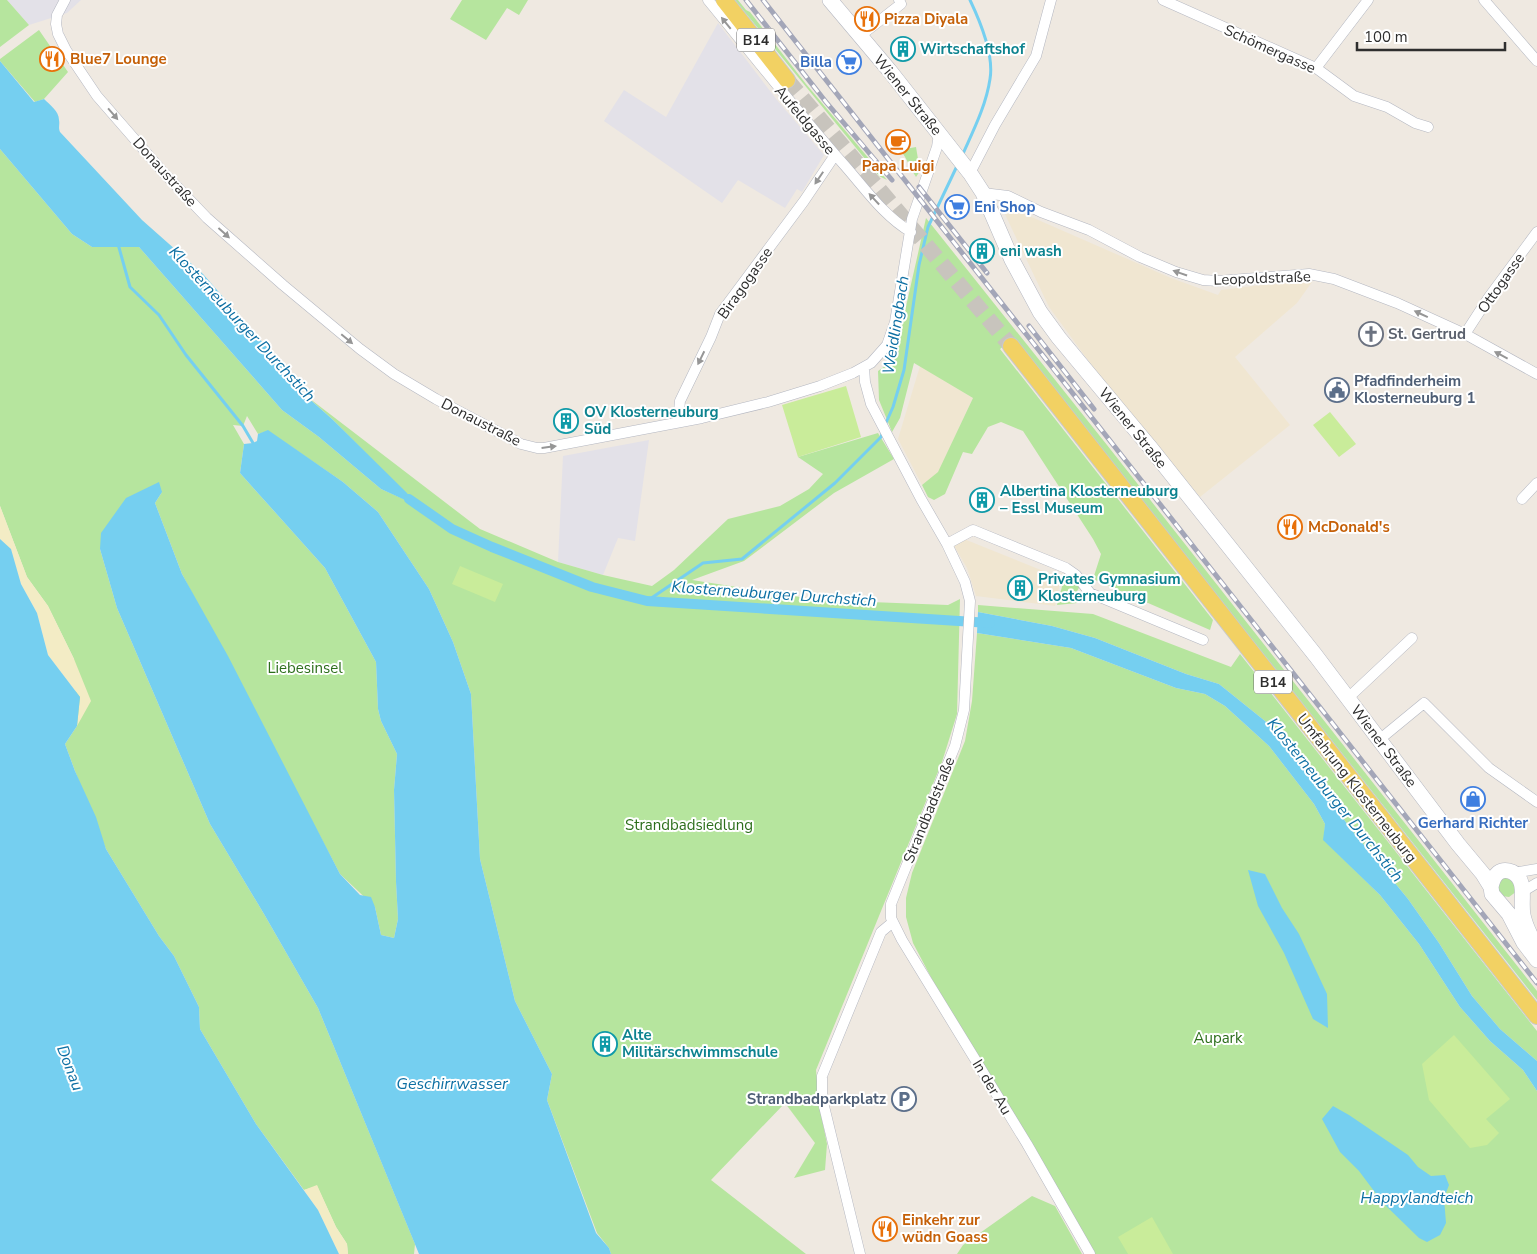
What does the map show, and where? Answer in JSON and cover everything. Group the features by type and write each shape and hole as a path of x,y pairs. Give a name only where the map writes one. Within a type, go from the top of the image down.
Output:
{"main road":[{"name":"B14","path":"724,0 787,80"},
{"name":"Umfahrung Klosterneuburg","path":"1010,346 1537,1016"}],"street":[{"name":"Donaustraße","path":"65,0 57,15 56,24 62,44 97,96 164,173 207,218 282,285 360,350 394,374 469,418 513,441 530,447 544,448 632,432 678,418 723,414 768,402 832,381 864,367 884,350 891,338 914,212 938,148 939,134"},
{"name":"Aufeldgasse","path":"708,0 787,99 835,155 877,202 902,227 911,232"},
{"name":"Wiener Straße","path":"830,0 968,170 983,193 1012,260 1040,312 1059,338 1149,446 1316,656 1458,844 1480,870 1509,914 1524,943 1537,960"},
{"path":"860,36 901,4 898,0"},
{"path":"968,170 1036,56 1051,0"},
{"name":"Schömergasse","path":"1163,0 1316,68 1354,96 1387,107 1414,123 1428,127"},
{"path":"1316,68 1368,0"},
{"path":"1484,0 1537,61"},
{"name":"Biragogasse","path":"678,418 680,401 720,314 804,201 835,155"},
{"name":"Leopoldstraße","path":"983,193 1008,196 1041,212 1089,230 1140,257 1176,272 1203,280 1218,281 1309,274 1334,279 1397,303 1465,334 1537,374"},
{"name":"Ottogasse","path":"1465,334 1537,232"},
{"name":"Strandbadstraße","path":"864,367 867,392 874,412 947,544 965,582 970,602 964,710 955,746 891,904 890,913 893,922"},
{"path":"1522,499 1537,482"},
{"path":"947,544 973,530 1066,568 1076,575 1090,593 1204,640"},
{"path":"1348,698 1412,638"},
{"path":"1379,740 1424,702 1489,768 1537,802"},
{"name":"Wiener Straße","path":"1458,844 1478,859 1509,872"},
{"path":"1537,869 1495,875 1494,893 1504,903 1511,902 1537,883"},
{"path":"1509,872 1521,880 1523,915 1529,933 1537,947"},
{"path":"860,1254 822,1098 822,1076 881,932 893,922"},
{"name":"In der Au","path":"893,922 909,952 1027,1144 1090,1254"}],"shaded area":[{"path":"7,0 81,0 67,13 29,25"},
{"path":"718,23 777,100 824,155 802,192 797,189 785,208 738,180 722,203 604,121 624,90 666,117"},
{"path":"1006,206 1171,278 1218,295 1221,290 1312,282 1297,303 1235,357 1290,425 1200,497 1093,367 1049,307 1003,210"},
{"path":"920,366 973,398 938,473 922,485 898,439"},
{"path":"649,440 635,541 618,538 603,575 558,562 563,456"},
{"path":"964,539 1061,578 1055,606 976,596 967,568 953,544"}],"green space":[{"path":"0,0 7,0 29,25 0,47"},
{"path":"462,0 528,0 519,15 507,8 486,40 450,19"},
{"path":"735,0 738,0 750,12 806,84 887,180 879,176"},
{"path":"39,30 68,72 44,99 35,102 0,59"},
{"path":"916,147 920,171 916,177 900,150"},
{"path":"0,149 72,234 92,247 139,247 282,410 319,437 381,489 417,505 332,419 305,395 480,529 558,562 652,586 674,570 728,519 780,506 809,489 823,474 798,457 878,433 894,459 834,493 744,561 692,580 819,600 948,605 960,599 957,714 942,762 816,1070 819,1104 827,1144 825,1170 794,1178 815,1143 785,1103 711,1180 806,1254 611,1254 609,1248 597,1233 547,1100 552,1074 515,1001 480,859 471,694 453,642 429,589 378,512 343,482 268,431 258,434 247,416 243,426 233,425 244,444 240,473 325,568 376,662 378,709 381,721 397,754 394,790 398,919 394,938 381,935 375,907 340,874 182,574 155,503 162,492 100,549 117,608 210,824 318,1008 415,1244 414,1254 348,1254 347,1244 336,1227 317,1186 304,1190 256,1124 200,1029 199,1007 174,956 159,936 106,849 65,744 77,726 74,659 48,606 27,577 0,506"},
{"path":"926,218 1537,991 1537,1000 1014,338 1000,349 1213,620 1210,630 1093,579 1101,554 1023,431 1001,422 988,427 972,454 963,452 945,494 934,500 928,497 922,485 938,472 973,398 914,363 900,418 892,432 879,400 878,371 892,361"},
{"path":"846,386 861,437 798,457 782,405"},
{"path":"1330,412 1356,444 1339,457 1313,425"},
{"path":"460,566 503,584 495,602 452,584"},
{"path":"1063,583 1080,586 1073,598 1077,603 1057,605"},
{"path":"978,605 1093,614 1231,667 1240,654 1537,1031 1537,1061 1500,1029 1472,996 1439,943 1408,899 1270,725 1219,684 1186,674 1095,638 1052,626 978,612"},
{"name":"Aupark","path":"977,633 1071,648 1176,688 1205,694 1225,706 1269,746 1314,804 1325,824 1324,840 1380,895 1419,944 1460,1007 1490,1041 1523,1070 1537,1091 1537,1254 1095,1254 1030,1141 933,981 913,943 906,917 906,898 912,873 965,741 972,701"},
{"path":"1505,877 1511,878 1517,891 1509,897 1502,896 1498,890 1499,881"},
{"path":"1454,1035 1510,1099 1486,1119 1499,1133 1487,1145 1470,1148 1429,1100 1422,1064"},
{"path":"1032,1196 1055,1206 1082,1254 957,1254 963,1245"},
{"path":"1152,1217 1173,1254 1128,1254 1118,1237"}],"sand":[{"path":"0,506 27,577 48,606 74,659 91,701 77,726 80,697 48,655 37,613 21,584 11,550 0,539"},
{"path":"317,1185 336,1227 347,1244 348,1254 339,1254 318,1210 304,1190"}],"water":[{"path":"0,61 34,102 44,99 54,108 59,117 60,132 142,220 203,274 279,361 305,395 332,419 418,506 381,489 319,437 282,410 139,247 92,247 72,234 0,149"},
{"name":"Geschirrwasser","path":"268,430 343,482 378,512 429,589 453,642 471,694 480,859 515,1001 552,1074 547,1100 596,1233 609,1248 611,1254 419,1254 318,1008 210,824 117,608 100,549 101,533 126,498 159,482 162,492 155,503 182,574 228,656 340,874 360,895 371,897 381,935 394,938 398,919 394,790 397,754 381,721 378,709 376,662 325,568 240,473 244,444 257,441 258,434"},
{"name":"Donau","path":"0,539 11,549 21,584 37,613 48,655 80,697 77,726 65,744 96,817 106,849 159,936 174,956 199,1007 200,1029 256,1124 318,1210 339,1254 0,1254"},
{"path":"978,612 1052,626 1095,638 1186,674 1219,684 1270,725 1408,899 1439,943 1472,996 1500,1029 1537,1061 1537,1091 1523,1070 1490,1041 1460,1007 1419,944 1380,895 1323,840 1325,824 1314,804 1269,746 1225,706 1205,694 1176,688 1071,648 977,633"},
{"path":"1248,870 1265,874 1282,908 1299,934 1327,994 1328,1028 1313,1019 1284,953 1258,906"},
{"name":"Happylandteich","path":"1333,1106 1408,1155 1418,1167 1431,1176 1445,1175 1449,1185 1444,1198 1446,1223 1440,1235 1427,1242 1419,1238 1383,1203 1359,1171 1340,1152 1322,1119"}],"waterway":[{"name":"Weidlingbach","path":"962,156 982,109 991,70 988,49 970,0"},
{"name":"Weidlingbach","path":"885,425 893,407 904,370 919,265 928,227 957,166"},
{"path":"118,244 130,287 159,315 186,355 243,426 253,443"},
{"name":"Weidlingbach","path":"647,601 703,563 742,559 835,483 881,437 883,431"},
{"name":"Klosterneuburger Durchstich","path":"409,499 452,529 492,547 592,587 647,601 990,623"}],"tunnel":[{"path":"787,80 1011,346"}],"railway":[{"path":"746,0 826,102 892,180"},
{"path":"763,0 1537,983"},
{"path":"919,187 987,273"},
{"path":"1029,326 1094,409"}],"place":[{"name":"Pizza Diyala","path":"867,19"},
{"name":"Wirtschaftshof","path":"903,49"},
{"name":"Blue7 Lounge","path":"52,59"},
{"name":"Billa","path":"849,62"},
{"name":"Papa Luigi","path":"898,142"},
{"name":"Eni Shop","path":"957,207"},
{"name":"eni wash","path":"982,251"},
{"name":"St. Gertrud","path":"1371,334"},
{"name":"Pfadfinderheim Klosterneuburg 1","path":"1337,390"},
{"name":"OV Klosterneuburg Süd","path":"566,421"},
{"name":"Albertina Klosterneuburg – Essl Museum","path":"982,500"},
{"name":"McDonald's","path":"1290,527"},
{"name":"Privates Gymnasium Klosterneuburg","path":"1020,588"},
{"name":"Gerhard Richter","path":"1473,799"},
{"name":"Alte Militärschwimmschule","path":"605,1044"},
{"name":"Strandbadparkplatz","path":"904,1099"},
{"name":"Einkehr zur wüdn Goass","path":"885,1229"}],"park label":[{"name":"Liebesinsel","path":"305,668"},
{"name":"Strandbadsiedlung","path":"689,825"}]}
